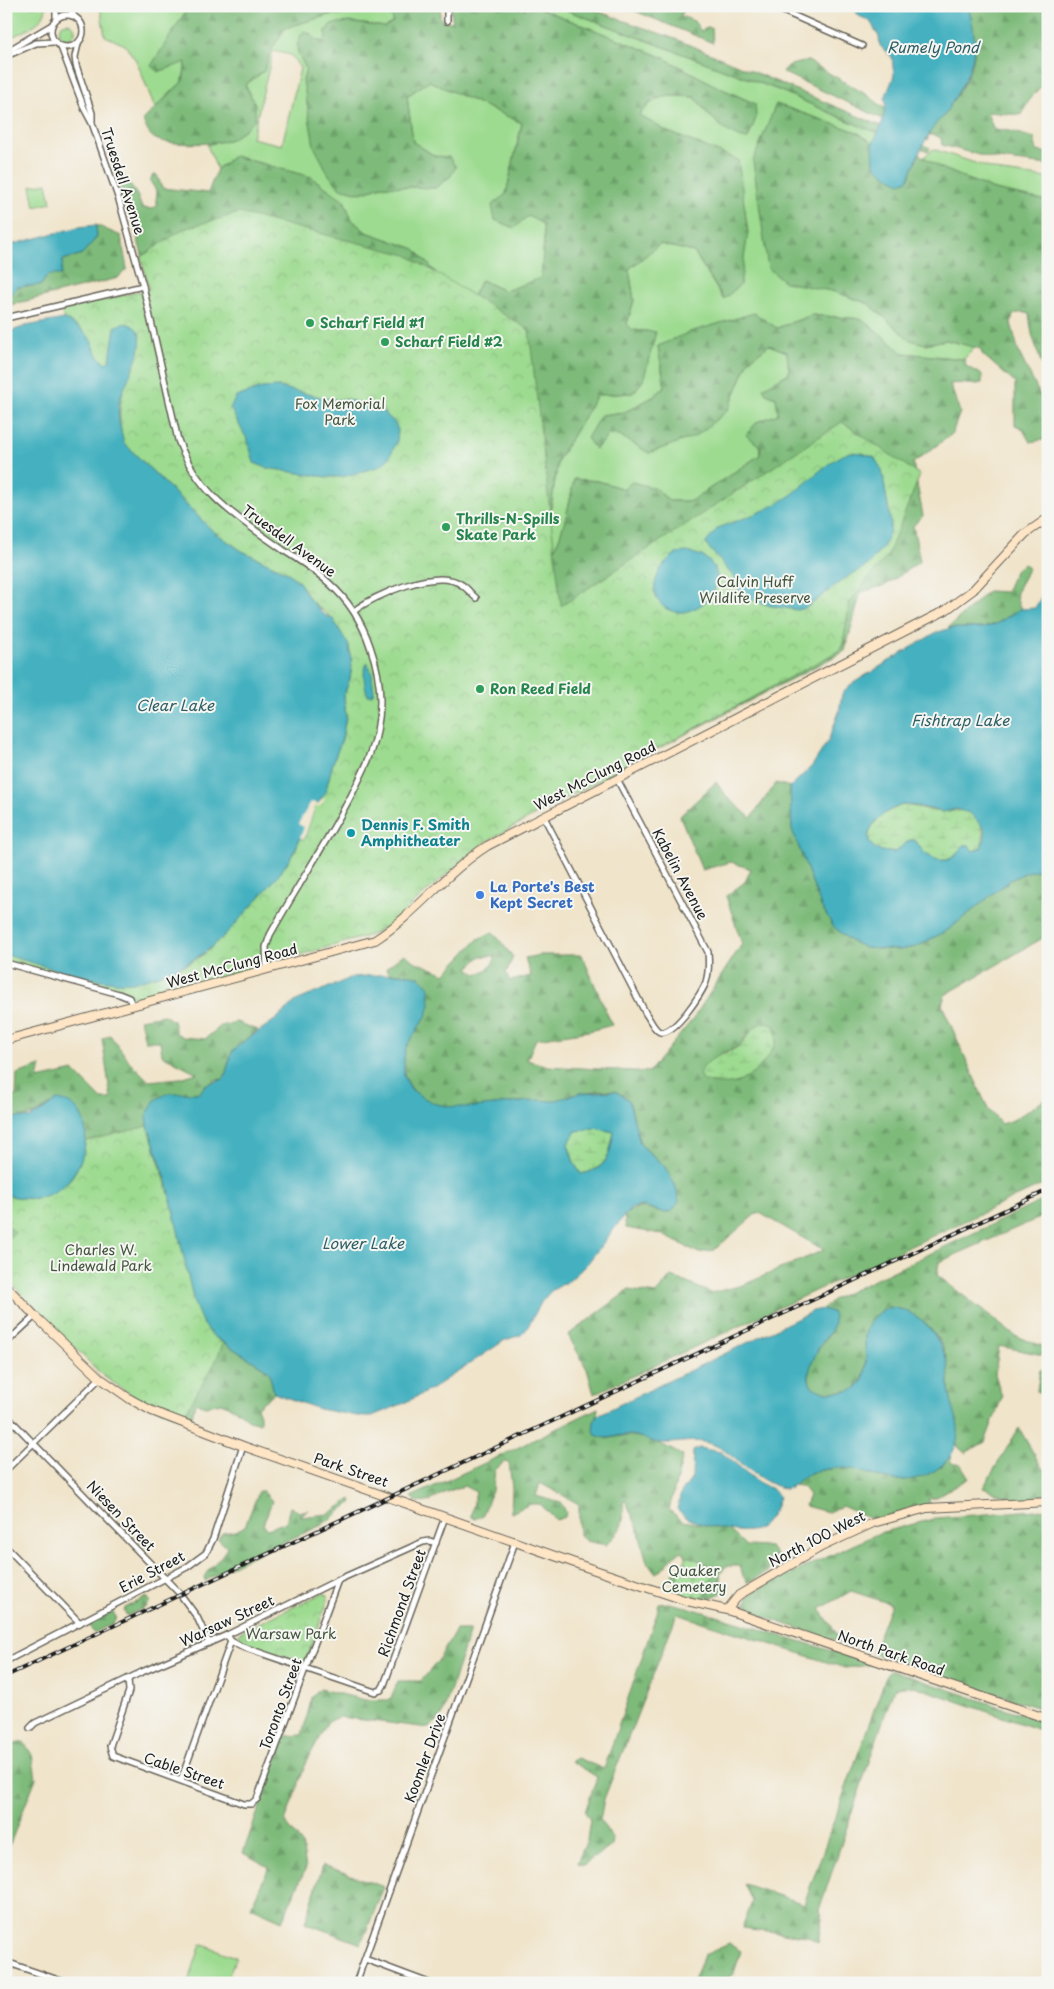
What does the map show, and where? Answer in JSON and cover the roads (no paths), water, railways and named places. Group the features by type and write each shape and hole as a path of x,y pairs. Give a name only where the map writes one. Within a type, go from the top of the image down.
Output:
{"street":[{"path":"54,42 51,34 52,25 56,18 56,6"},
{"path":"6,56 36,43 54,42 70,48 78,44 83,37 84,28 68,6"},
{"path":"447,6 447,21"},
{"path":"772,6 862,46"},
{"path":"56,18 65,15 74,16"},
{"path":"6,52 52,25"},
{"name":"Truesdell Avenue","path":"78,44 76,65 92,113 92,123"},
{"name":"Truesdell Avenue","path":"61,46 84,108 92,123 119,200 144,286 178,440 184,454 196,476 218,503 329,583 354,611 367,637 376,665 381,700 377,732 363,773 270,935 266,947 268,969"},
{"path":"6,318 144,286"},
{"name":"West McClung Road","path":"6,1040 375,940 391,930 477,853 946,610 972,590 1025,534 1048,518"},
{"path":"354,611 378,595 426,581 439,580 461,584 476,598"},
{"name":"Kabelin Avenue","path":"544,817 646,1014 657,1030 665,1032 686,1014 695,1002 710,968 708,952 617,779"},
{"path":"6,963 119,994 130,998 132,1005"},
{"name":"Park Street","path":"6,1286 100,1378 130,1400 152,1411 243,1446 687,1602 727,1610"},
{"path":"6,1344 35,1316"},
{"path":"6,1470 100,1378"},
{"name":"Niesen Street","path":"6,1415 166,1579 197,1617 208,1642"},
{"name":"Erie Street","path":"6,1661 166,1579 206,1553 213,1539 243,1446"},
{"name":"North 100 West","path":"727,1610 739,1595 822,1547 873,1523 927,1508 1048,1502"},
{"name":"Richmond Street","path":"306,1667 375,1692 381,1690 445,1517"},
{"name":"Warsaw Street","path":"30,1728 35,1723 208,1642 227,1635 338,1580 423,1542 430,1541 436,1543"},
{"name":"Koomler Drive","path":"356,1983 515,1542"},
{"path":"6,1547 80,1623"},
{"name":"Toronto Street","path":"251,1804 257,1799 338,1580"},
{"name":"North Park Road","path":"727,1610 1048,1719"},
{"path":"227,1635 231,1641 306,1667"},
{"path":"181,1780 231,1641"},
{"name":"Cable Street","path":"128,1679 129,1691 110,1746 112,1755 119,1760 181,1780 244,1804 251,1804"},
{"path":"364,1959 429,1983"},
{"path":"6,1962 67,1983"}],"water":[{"name":"Rumely Pond","path":"852,6 968,6 974,31 974,53 967,74 943,117 937,122 927,138 908,180 900,183 887,176 874,165 873,143 881,126 886,105 885,98 894,76 892,57 880,46 879,37 870,21 859,16"},
{"path":"96,225 97,237 82,254 63,260 61,275 48,275 41,285 17,287 6,298 6,246 79,227"},
{"name":"Clear Lake","path":"64,319 85,333 97,354 106,363 110,360 115,327 121,324 128,324 139,332 141,341 139,351 119,404 119,419 124,443 214,532 242,551 287,572 300,583 310,600 325,615 333,619 349,646 352,666 350,679 344,695 346,717 342,739 333,763 325,794 315,807 304,839 300,838 290,858 271,884 238,922 217,942 197,958 185,964 155,976 132,982 89,978 6,955 6,333 26,326"},
{"path":"278,387 329,399 349,400 379,408 395,423 398,430 397,441 389,458 381,466 342,477 298,473 267,468 254,463 248,441 230,408 236,397 262,388"},
{"path":"850,452 874,457 882,470 891,524 883,547 868,565 844,579 806,608 797,610 771,606 750,599 739,590 733,576 706,543 718,528 756,514 783,501 826,466"},
{"path":"687,552 702,556 714,567 717,579 714,591 705,602 693,609 680,612 667,609 657,599 655,593 658,574 671,557"},
{"name":"Fishtrap Lake","path":"1048,585 1048,868 1027,872 1010,880 948,930 916,947 899,950 865,948 849,940 833,926 821,906 792,829 790,787 812,766 828,741 839,712 842,694 850,685 935,633 951,628 983,628 996,624 1020,609 1035,608","holes":["902,805 917,806 943,812 955,809 970,813 984,828 985,837 981,848 973,851 968,845 963,845 953,857 940,860 927,855 915,840 910,840 895,852 880,850 870,843 869,832 883,814"]},
{"path":"367,663 372,674 374,692 372,695 368,695 365,683 364,670"},
{"name":"Lower Lake","path":"407,974 420,977 429,987 430,1005 427,1015 406,1047 404,1058 404,1076 411,1089 422,1097 436,1104 453,1107 475,1107 539,1100 553,1101 580,1093 615,1091 629,1100 640,1144 665,1167 676,1187 679,1202 672,1211 665,1213 643,1206 632,1208 587,1264 570,1280 551,1291 542,1301 526,1330 521,1335 505,1340 432,1389 372,1416 357,1416 319,1409 274,1393 269,1371 213,1336 202,1322 194,1303 167,1182 148,1126 147,1114 155,1100 168,1093 200,1093 205,1085 224,1079 232,1052 240,1044 275,1020 296,1001 353,977","holes":["595,1128 614,1132 611,1148 606,1160 597,1168 581,1174 574,1163 568,1144 576,1131"]},
{"path":"57,1100 74,1106 83,1120 86,1138 82,1158 71,1177 55,1191 34,1198 6,1194 6,1117 29,1118"},
{"path":"891,1307 910,1313 925,1323 936,1337 947,1360 950,1395 958,1430 956,1445 945,1463 926,1475 905,1480 894,1480 853,1469 834,1468 812,1472 786,1489 768,1482 750,1471 723,1449 705,1442 662,1443 633,1435 605,1438 596,1435 594,1424 598,1415 813,1311 823,1309 832,1312 834,1325 821,1344 812,1363 809,1377 810,1382 816,1389 828,1392 853,1389 858,1386 864,1377 866,1334 869,1324 877,1315"},
{"path":"699,1448 721,1452 758,1482 772,1489 779,1496 774,1511 760,1528 740,1531 720,1528 692,1520 677,1509 681,1493 692,1478 693,1451"}],"railway":[{"path":"6,1676 1048,1190"}],"place":[{"name":"Scharf Field #1","path":"310,323"},
{"name":"Scharf Field #2","path":"385,342"},
{"name":"Thrills-N-Spills Skate Park","path":"446,527"},
{"name":"Ron Reed Field","path":"480,689"},
{"name":"Dennis F. Smith Amphitheater","path":"351,833"},
{"name":"La Porte's Best Kept Secret","path":"480,895"}],"park label":[{"name":"Fox Memorial Park","path":"340,412"},
{"name":"Calvin Huff Wildlife Preserve","path":"755,590"},
{"name":"Charles W. Lindewald Park","path":"101,1258"},
{"name":"Quaker Cemetery","path":"694,1579"},
{"name":"Warsaw Park","path":"291,1634"}]}
